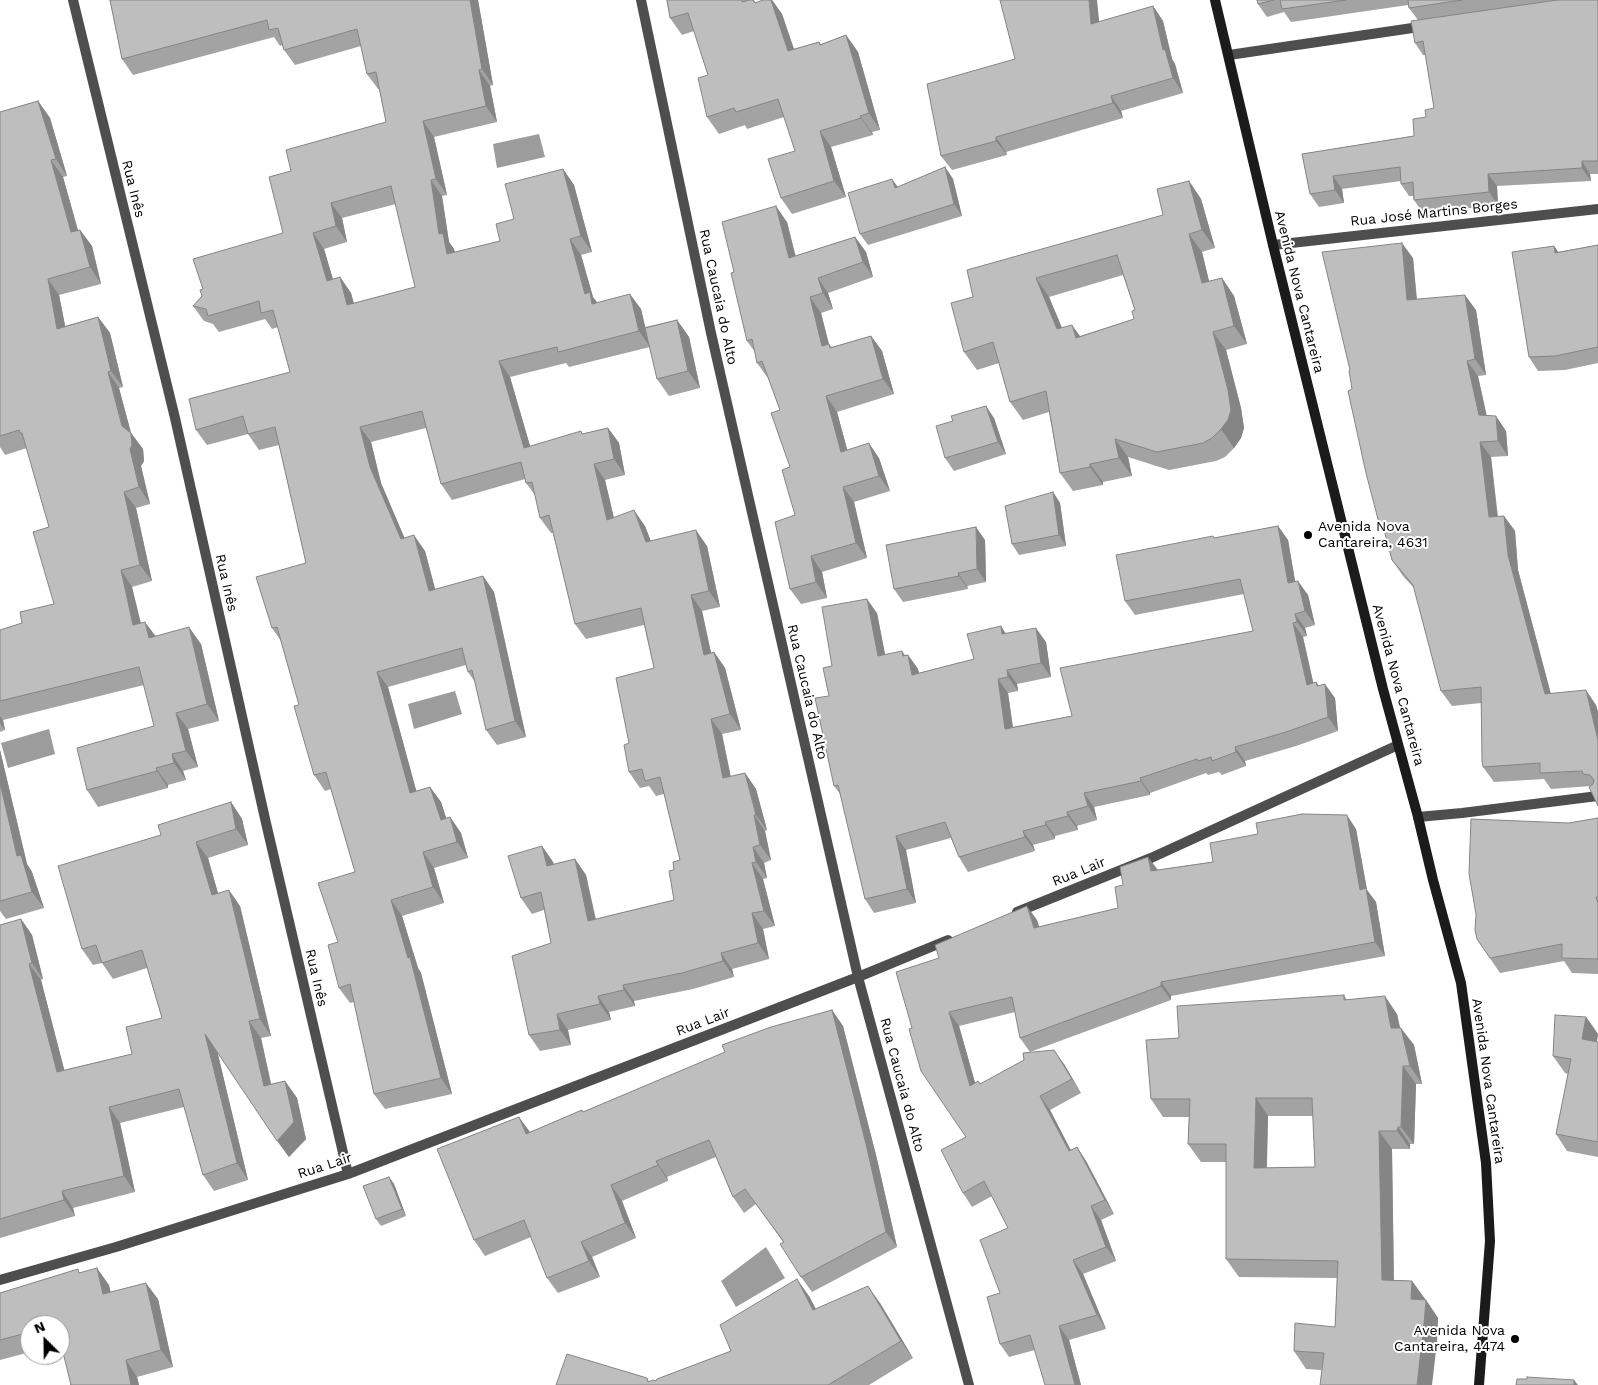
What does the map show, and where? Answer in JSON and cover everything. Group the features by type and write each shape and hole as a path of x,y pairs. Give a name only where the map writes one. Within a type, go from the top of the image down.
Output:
{"main road":[{"name":"Avenida Nova Cantareira","path":"1215,0 1273,245 1398,745 1460,983 1486,1164 1490,1241 1479,1385"}],"street":[{"name":"Rua Inês","path":"73,0 175,418 268,832 348,1174"},
{"name":"Rua Caucaia do Alto","path":"641,0 711,333 858,977 969,1385"},
{"path":"1229,54 1433,25"},
{"name":"Rua José Martins Borges","path":"1273,245 1598,209"},
{"name":"Rua Lair","path":"1004,917 1151,858 1398,745"},
{"path":"1418,817 1598,796"},
{"name":"Rua Lair","path":"0,1280 116,1247 348,1174 858,977 958,936"}],"shaded area":[{"path":"539,134 545,157 497,168 493,144"},
{"path":"455,691 462,714 414,729 408,704"},
{"path":"49,729 55,754 8,768 1,743"},
{"path":"766,1247 785,1278 736,1307 721,1281"}],"building":[{"path":"110,0 470,0 482,69 479,70 486,106 423,121 436,179 431,180 439,234 443,233 447,254 500,241 496,224 514,219 505,184 563,169 581,236 570,239 585,294 590,292 592,304 630,294 639,331 558,352 557,347 499,361 524,448 581,431 582,434 608,428 614,459 594,464 607,520 634,510 646,542 696,530 709,591 691,595 704,655 714,652 730,714 711,719 723,778 745,773 756,815 754,815 760,845 753,847 756,862 752,863 764,911 752,913 758,943 721,953 723,961 682,973 623,985 624,990 598,996 600,1004 557,1014 560,1030 529,1035 512,956 551,943 541,892 521,898 508,856 542,846 547,866 575,859 588,921 674,900 669,871 674,870 673,862 680,860 660,777 645,781 642,769 629,772 624,745 629,743 616,678 654,668 641,608 575,624 549,515 540,518 532,482 526,483 521,462 441,484 422,411 360,427 370,467 401,539 414,535 429,591 483,576 515,721 486,730 472,670 468,672 462,648 377,672 410,793 430,787 441,820 450,817 457,842 423,852 433,887 391,900 408,958 410,957 441,1078 374,1094 350,984 339,988 328,945 338,942 318,883 355,872 326,772 314,775 294,706 299,705 277,627 272,628 256,577 306,563 275,427 248,434 243,416 196,430 189,399 290,372 273,310 261,313 259,301 208,316 206,309 193,306 202,296 200,290 203,289 193,259 283,233 269,177 291,171 286,150 386,122 376,72 367,74 357,29 284,50 278,28 269,30 267,20 122,59","holes":["391,186 415,287 347,305 340,277 327,281 313,233 336,226 331,203"]},
{"path":"667,0 742,0 742,2 753,0 755,3 771,0 788,51 819,42 820,45 846,35 869,113 860,116 861,118 820,131 834,181 781,198 768,159 795,151 778,99 736,112 734,108 707,117 698,78 708,75 688,13 670,18"},
{"path":"1000,0 1089,0 1091,24 1153,6 1163,50 1165,49 1173,78 1111,96 1113,103 996,137 996,141 941,156 927,84 1015,59"},
{"path":"1257,0 1274,0 1258,4"},
{"path":"1280,0 1346,0 1282,9"},
{"path":"1408,0 1462,0 1409,8"},
{"path":"1557,0 1598,0 1598,161 1582,161 1582,168 1488,174 1489,192 1414,200 1413,182 1401,184 1400,167 1333,176 1335,190 1310,194 1302,154 1414,136 1413,119 1426,117 1425,110 1434,108 1423,41 1415,43 1411,21"},
{"path":"38,101 56,159 51,160 71,232 80,230 90,267 48,279 57,329 98,317 111,371 108,372 122,426 131,433 132,445 130,449 139,487 124,492 140,565 121,570 133,625 145,622 149,638 189,627 207,704 176,713 186,751 172,754 174,763 156,768 157,771 87,790 77,748 154,726 139,667 0,701 0,630 22,623 20,612 54,604 33,532 49,527 22,433 19,430 0,436 0,112"},
{"path":"945,167 954,204 860,234 848,193 892,179 895,188"},
{"path":"1189,181 1202,230 1189,234 1202,283 1222,278 1234,326 1213,332 1228,390 1231,410 1228,420 1212,438 1203,443 1157,452 1115,439 1119,458 1090,464 1090,467 1060,473 1046,391 1010,402 993,342 964,352 951,303 973,297 967,270 1163,215 1157,189","holes":["1117,255 1135,310 1132,311 1134,319 1076,338 1072,325 1057,329 1036,278"]},
{"path":"776,206 789,258 855,237 863,262 818,278 823,293 810,297 822,346 829,344 830,348 871,336 883,379 826,396 841,452 869,443 879,476 843,487 856,543 811,556 816,582 790,589 775,522 795,515 782,470 790,467 771,413 780,410 762,361 757,363 752,339 747,341 731,273 734,272 722,222"},
{"path":"1402,243 1407,300 1465,295 1475,359 1467,361 1479,415 1496,416 1498,441 1480,442 1489,517 1504,516 1508,555 1545,694 1586,690 1598,740 1598,806 1589,787 1593,784 1594,780 1590,775 1583,774 1582,771 1540,773 1540,763 1483,767 1481,687 1441,691 1413,585 1392,560 1383,526 1380,527 1348,391 1352,389 1350,370 1322,252"},
{"path":"1598,245 1598,347 1555,356 1529,357 1512,252 1554,246 1555,253"},
{"path":"677,320 688,371 657,379 645,328"},
{"path":"986,406 998,442 945,458 936,426 953,421 951,416"},
{"path":"1053,492 1059,535 1012,544 1005,506"},
{"path":"1278,526 1288,583 1298,581 1305,611 1295,614 1297,622 1293,623 1307,685 1316,682 1317,686 1325,684 1328,717 1235,747 1236,752 1212,761 1211,757 1198,761 1197,759 1140,778 1141,781 1084,793 1088,806 1067,812 1068,816 1045,822 1046,825 1023,831 1025,837 959,857 945,822 896,836 907,889 865,899 838,785 834,786 815,698 829,696 823,668 832,666 822,607 867,599 878,656 902,651 903,656 908,655 912,675 974,659 967,634 1001,626 1002,634 1036,628 1041,663 1007,670 1008,677 998,679 1005,729 1072,716 1060,668 1253,631 1240,579 1125,601 1116,555 1213,536 1214,538"},
{"path":"976,527 977,569 958,573 959,576 894,589 886,545"},
{"path":"0,783 17,856 21,855 32,892 0,901"},
{"path":"231,802 236,829 196,842 212,895 229,890 260,1019 249,1021 264,1086 285,1081 294,1122 277,1141 205,1034 237,1163 203,1175 179,1089 109,1107 124,1176 62,1191 64,1200 0,1219 0,925 21,919 32,963 29,964 57,1072 132,1054 126,1027 162,1018 142,950 102,963 96,945 82,949 58,866 161,835 158,825"},
{"path":"1302,814 1347,815 1360,890 1366,888 1375,942 1161,982 1161,986 1020,1038 1012,997 949,1012 970,1086 978,1081 980,1084 1024,1060 1023,1053 1054,1050 1072,1079 1040,1096 1069,1151 1077,1147 1105,1200 1091,1206 1106,1247 1073,1260 1097,1315 1059,1326 1075,1385 1045,1385 1030,1335 1000,1344 987,1297 1000,1293 980,1240 1008,1228 984,1181 963,1193 941,1150 966,1137 921,1071 909,1029 912,1028 896,972 939,958 935,945 1027,906 1034,928 1118,908 1115,887 1123,885 1120,867 1148,857 1151,871 1213,862 1210,843 1258,834 1256,823"},
{"path":"1598,818 1598,897 1596,897 1598,903 1598,959 1562,958 1562,944 1490,958 1477,939 1475,930 1476,914 1469,874 1471,819 1569,823"},
{"path":"1344,995 1344,1000 1385,996 1391,1028 1401,1028 1410,1066 1403,1066 1401,1127 1398,1127 1397,1131 1379,1131 1382,1280 1412,1281 1411,1299 1426,1300 1417,1385 1320,1385 1324,1353 1294,1351 1295,1323 1335,1327 1338,1261 1226,1259 1226,1144 1188,1144 1190,1099 1151,1099 1146,1040 1179,1038 1177,1006","holes":["1256,1098 1312,1098 1315,1167 1254,1168"]},
{"path":"832,1010 886,1232 801,1277 780,1244 784,1242 745,1189 733,1197 709,1140 656,1161 658,1165 611,1185 625,1223 581,1242 589,1261 547,1278 524,1220 474,1240 437,1149 519,1117 526,1134 725,1052 722,1045 771,1027"},
{"path":"1555,1015 1586,1017 1582,1039 1598,1042 1598,1142 1556,1134 1571,1059 1553,1056"},
{"path":"389,1177 402,1209 376,1219 363,1186"},
{"path":"97,1268 103,1294 146,1283 161,1350 126,1360 131,1385 71,1385 66,1365 70,1365 70,1315 20,1315 20,1335 0,1340 0,1293 78,1269 79,1273"},
{"path":"797,1279 813,1310 868,1286 901,1341 828,1385 556,1385 567,1354 647,1378 648,1382 656,1381 731,1351 720,1325"},
{"path":"1527,1377 1574,1380 1574,1385 1516,1385 1517,1379 1527,1379"}],"place":[{"name":"Avenida Nova Cantareira, 4631","path":"1308,535"},
{"name":"Avenida Nova Cantareira, 4474","path":"1515,1339"}]}
